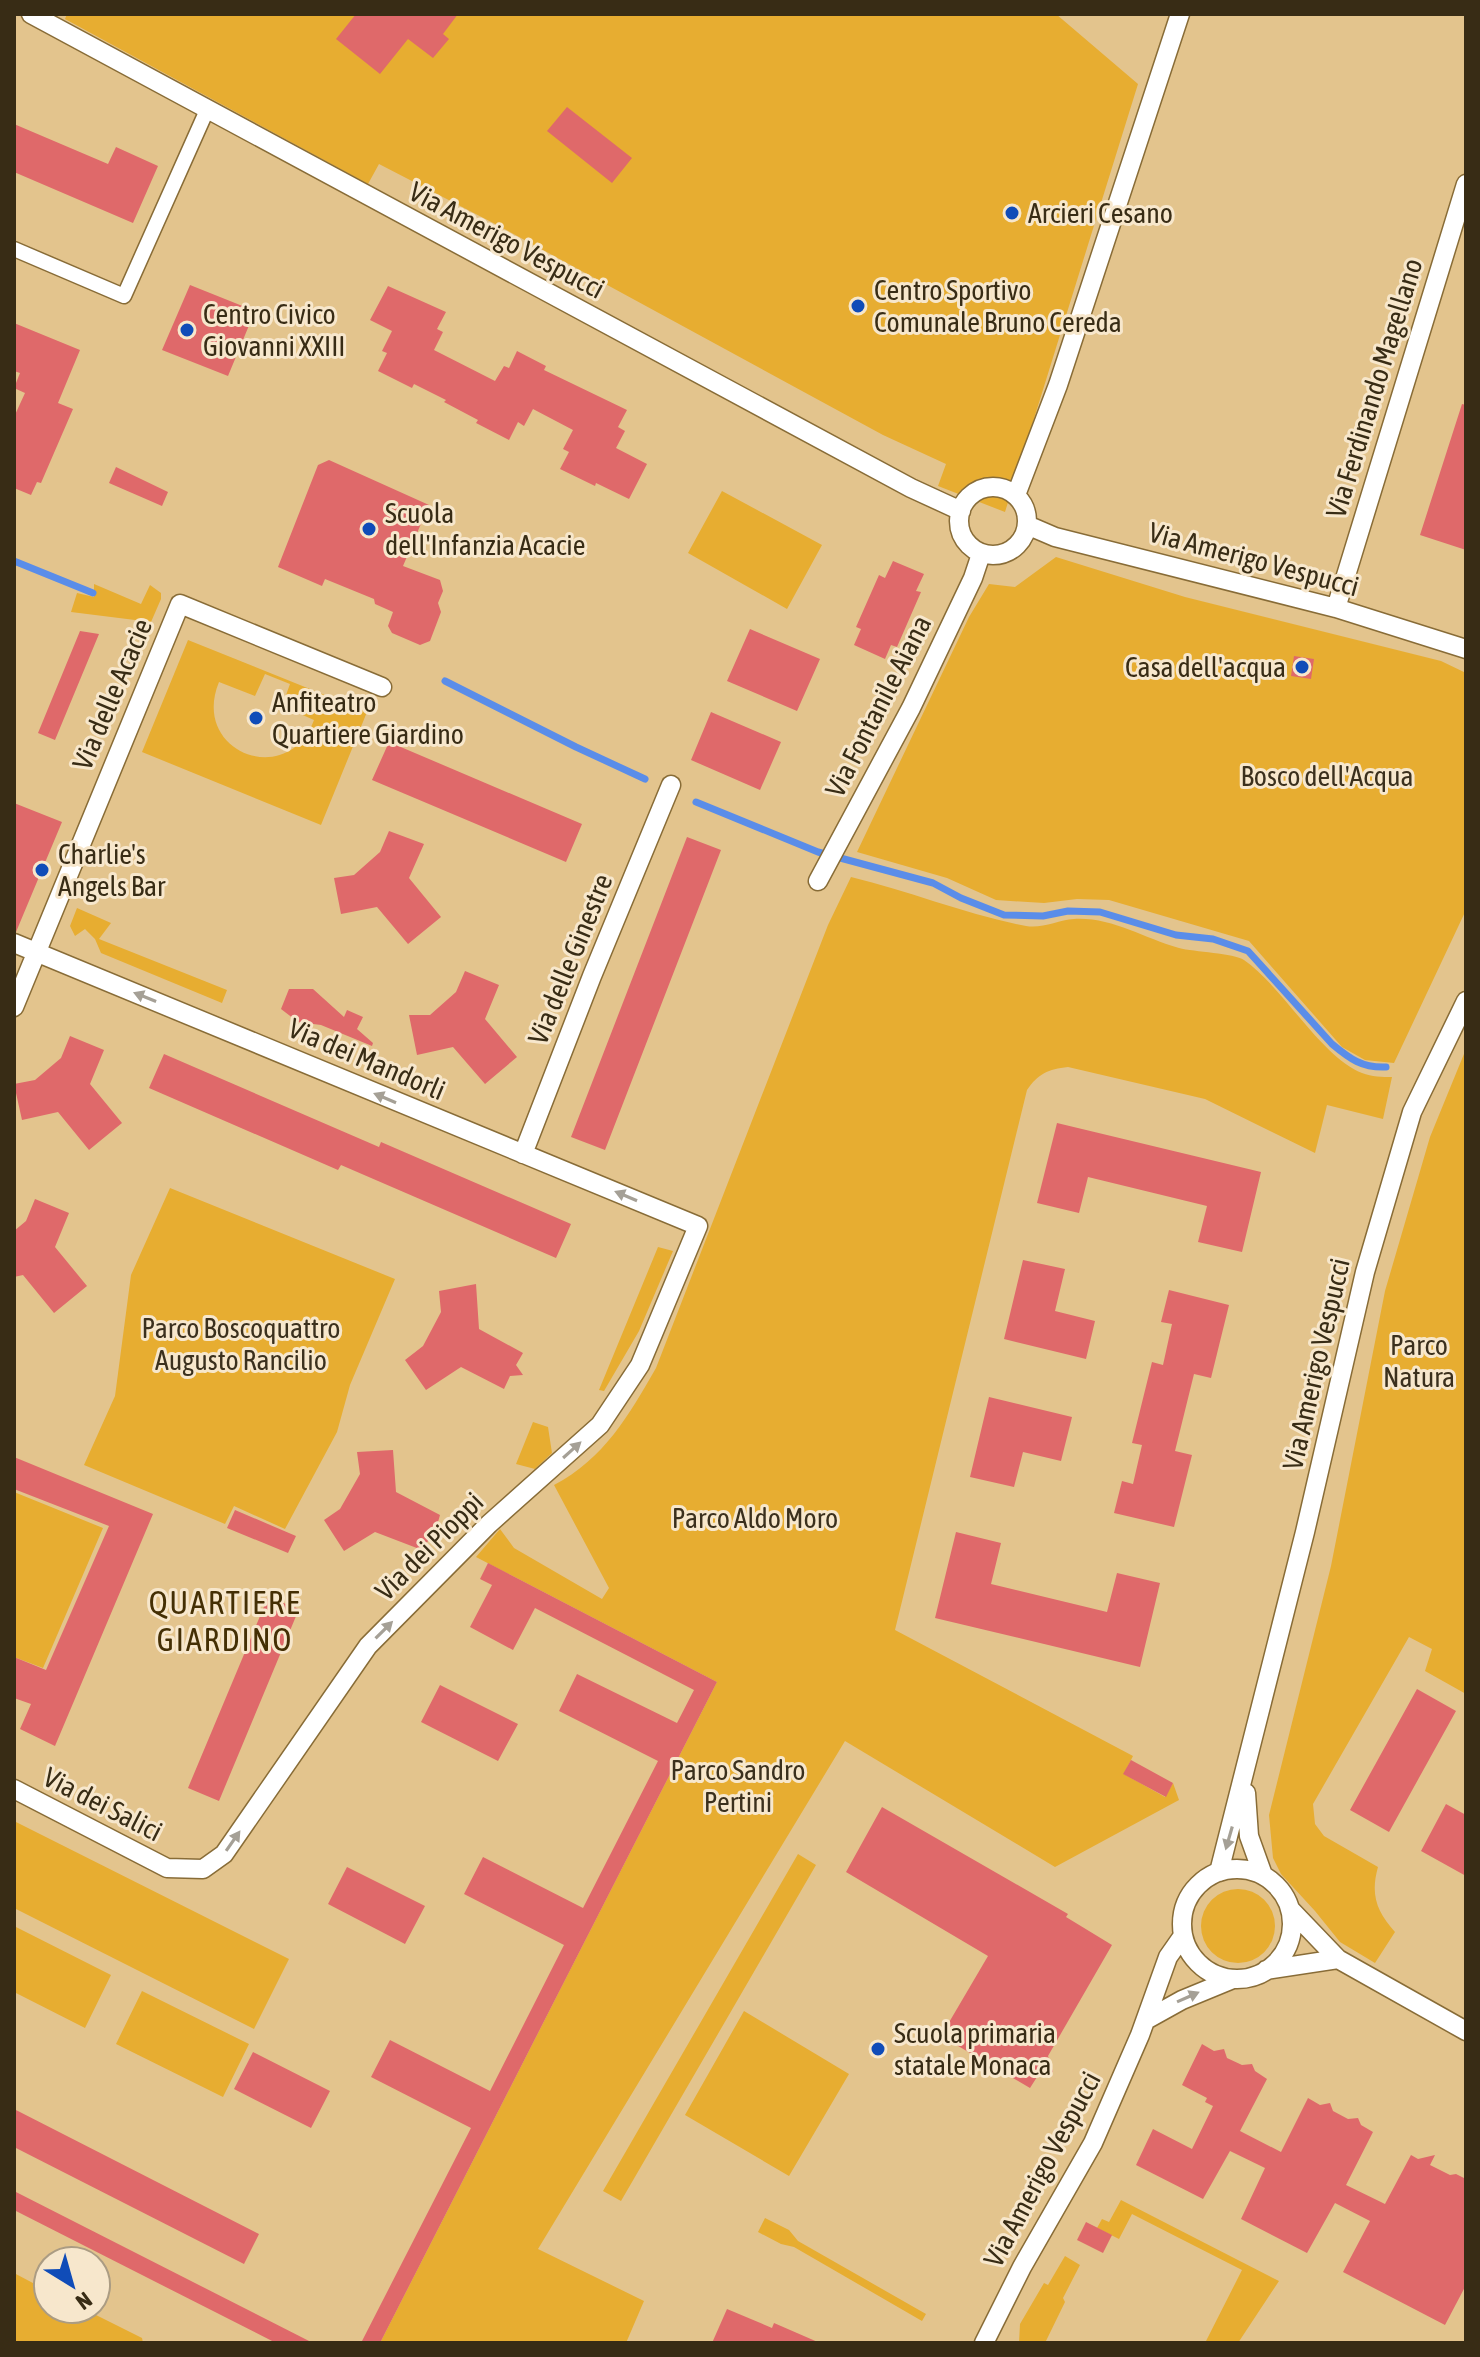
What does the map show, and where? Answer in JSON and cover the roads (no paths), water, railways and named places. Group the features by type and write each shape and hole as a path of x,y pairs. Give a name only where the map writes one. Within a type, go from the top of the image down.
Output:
{"street":[{"name":"Via Amerigo Vespucci","path":"31,14 861,461 961,511"},
{"path":"1016,495 1058,385 1180,14"},
{"path":"14,249 124,296 207,110"},
{"name":"Via Ferdinando Magellano","path":"1336,608 1466,184"},
{"path":"995,487 1016,495 1027,514 1027,525 1025,535 1011,551 991,556 981,554 965,541 960,531 961,511 974,493 995,487"},
{"name":"Via Amerigo Vespucci","path":"1027,525 1055,537 1336,608 1466,649"},
{"name":"Via Fontanile Aiana","path":"818,881 911,708 973,578 981,554"},
{"name":"Via delle Acacie","path":"14,1007 180,604 382,687"},
{"name":"Via delle Ginestre","path":"523,1154 671,785"},
{"name":"Via dei Mandorli","path":"14,943 698,1226"},
{"name":"Via Amerigo Vespucci","path":"984,2343 1022,2267 1093,2143 1146,2020 1168,1957 1182,1937 1182,1916 1188,1897 1201,1881 1219,1872 1365,1272 1412,1112 1466,1001"},
{"name":"Via dei Pioppi","path":"167,1868 203,1869 224,1854 368,1646 489,1524 600,1425 640,1365 698,1226"},
{"name":"Via Amerigo Vespucci","path":"1251,1750 1246,1797 1249,1836 1263,1875 1276,1884 1291,1910 1338,1959 1466,2031"},
{"name":"Via dei Salici","path":"14,1789 167,1868"},
{"path":"1219,1872 1241,1869 1263,1875"},
{"path":"1146,2020 1182,2000 1233,1979 1254,1976 1272,1966 1285,1950 1292,1931 1291,1910"},
{"path":"1182,1937 1189,1953 1201,1966 1216,1976 1233,1979"},
{"path":"1266,1970 1338,1959"}],"waterway":[{"path":"14,561 93,593"},
{"path":"445,681 645,779"},
{"path":"696,802 818,852 933,883 1004,915 1100,912 1176,935 1213,939 1248,951 1332,1044 1357,1062 1386,1067"}],"place":[{"name":"Arcieri Cesano","path":"1012,213"},
{"name":"Centro Sportivo Comunale Bruno Cereda","path":"858,306"},
{"name":"Centro Civico Giovanni XXIII","path":"187,330"},
{"name":"Scuola dell'Infanzia Acacie","path":"369,529"},
{"name":"Casa dell'acqua","path":"1302,667"},
{"name":"Anfiteatro Quartiere Giardino","path":"256,718"},
{"name":"Charlie's Angels Bar","path":"42,870"},
{"name":"Scuola primaria statale Monaca","path":"878,2049"}],"district":[{"name":"QUARTIERE GIARDINO","path":"225,1622"}],"park label":[{"name":"Bosco dell'Acqua","path":"1327,776"},
{"name":"Parco Boscoquattro Augusto Rancilio","path":"241,1344"},
{"name":"Parco Natura","path":"1419,1361"},
{"name":"Parco Aldo Moro","path":"755,1518"},
{"name":"Parco Sandro Pertini","path":"738,1786"}]}
